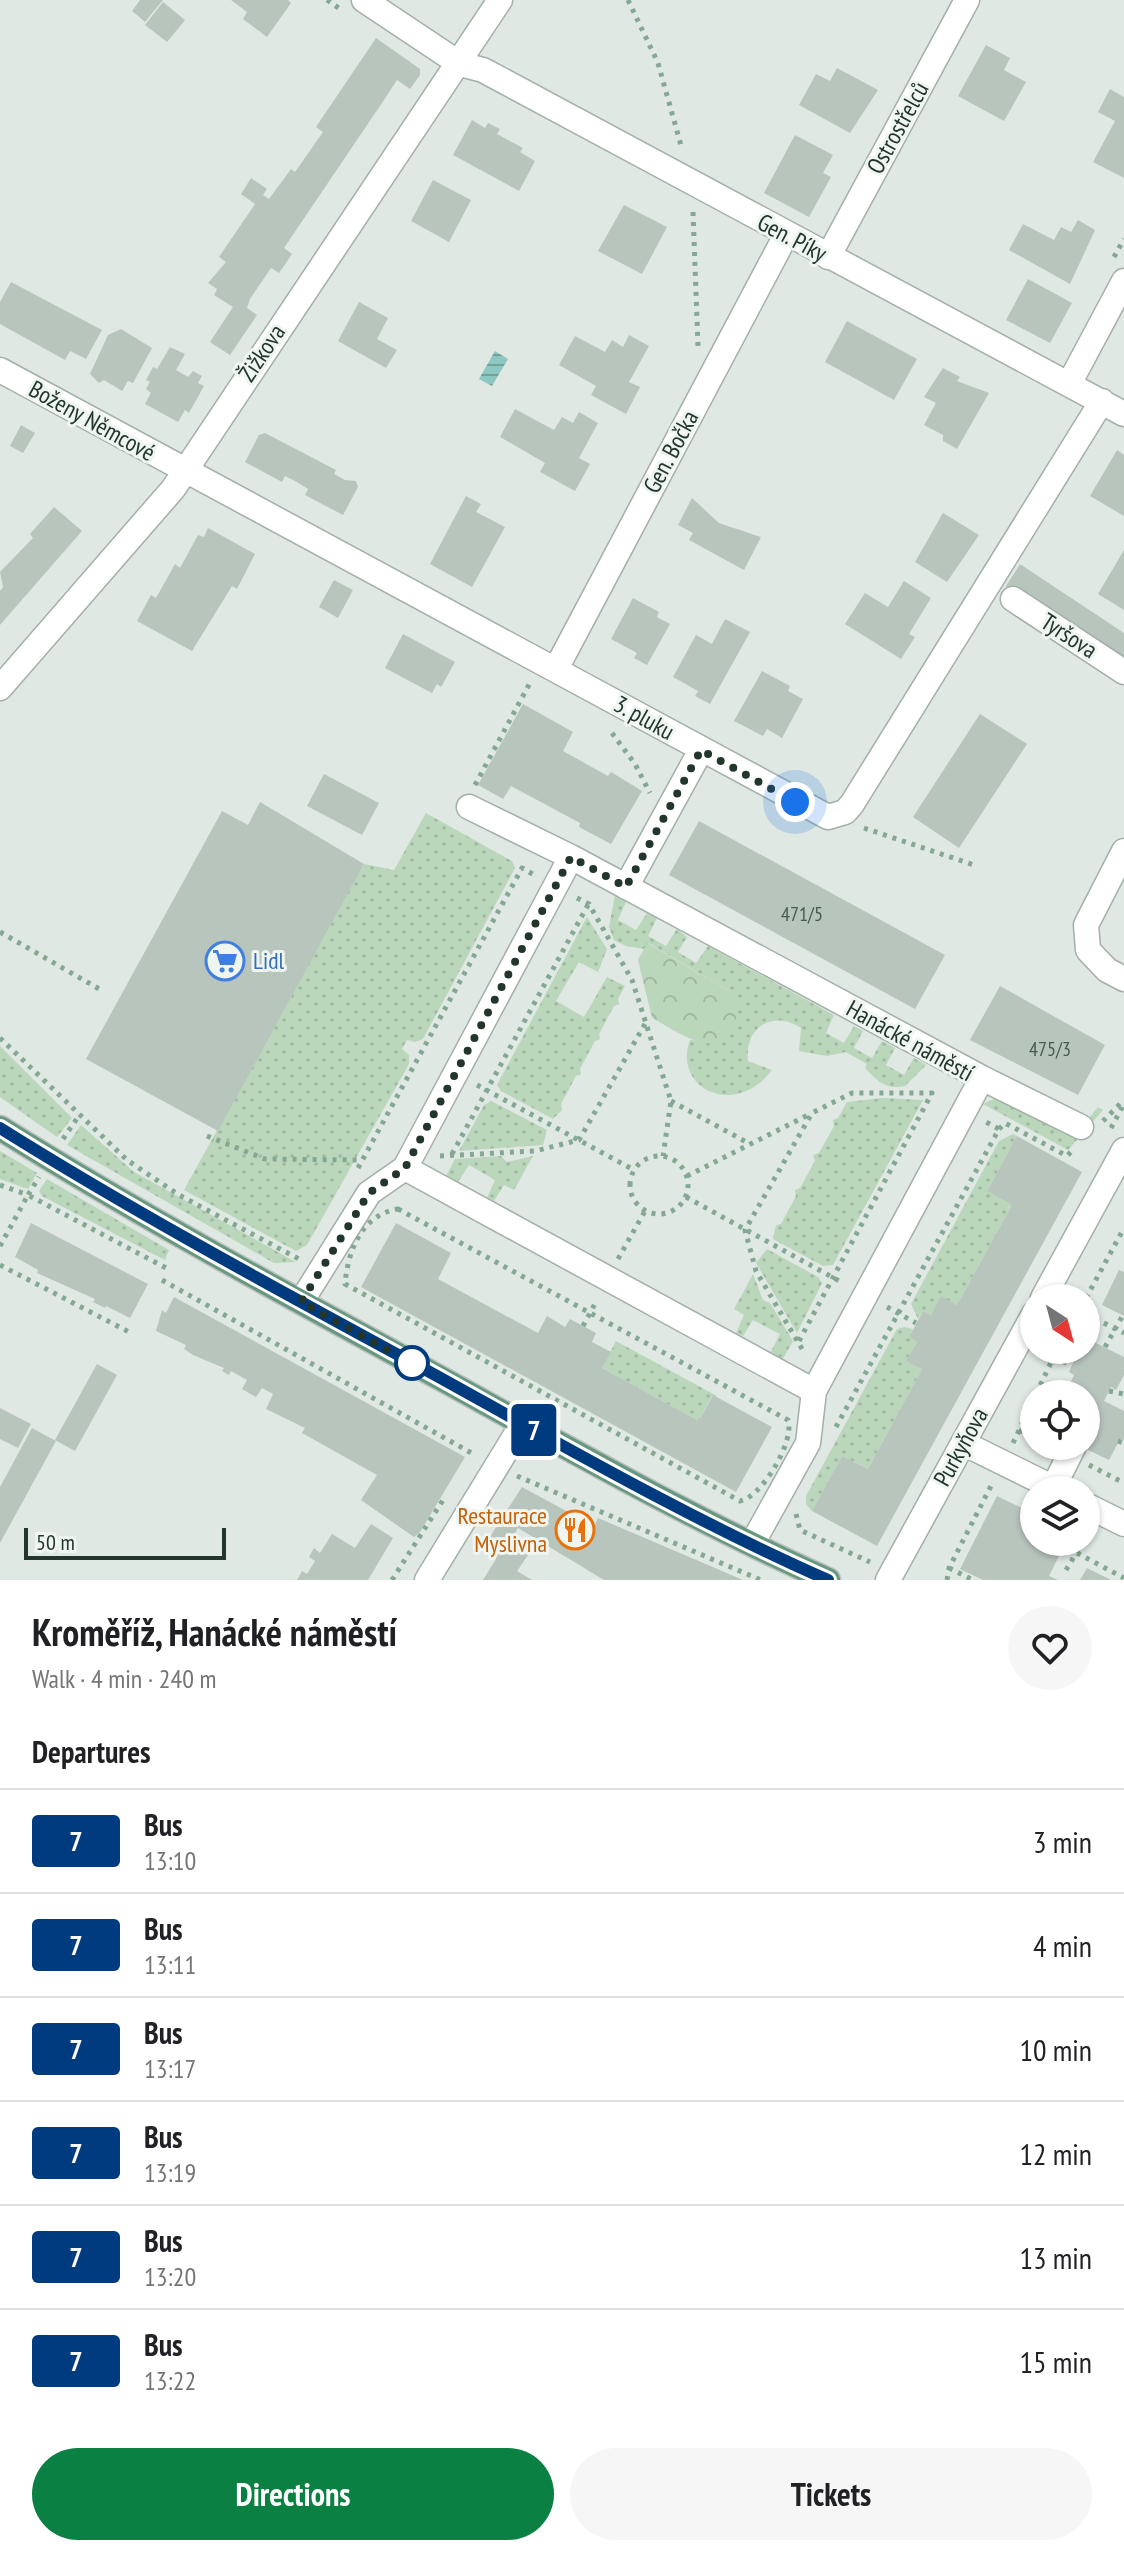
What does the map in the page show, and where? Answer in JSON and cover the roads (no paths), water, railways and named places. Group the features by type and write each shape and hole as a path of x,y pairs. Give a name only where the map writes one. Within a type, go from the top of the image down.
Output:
{"main road":[{"path":"0,1128 301,1302 752,1544 828,1580"}],"street":[{"name":"Gen. Píky","path":"364,0 460,64 483,70 1124,414"},
{"name":"Žižkova","path":"0,688 148,520 185,471 500,0"},
{"name":"Ostrostřelců","path":"828,257 967,0"},
{"name":"Gen. Bočka","path":"556,669 786,235"},
{"path":"1069,384 1117,273"},
{"name":"Boženy Němcové","path":"0,370 185,471"},
{"name":"3. pluku","path":"185,471 556,669 819,815 841,814 860,791 1102,401"},
{"name":"Tyršova","path":"1013,599 1124,672"},
{"path":"626,887 701,750"},
{"name":"Hanácké náměstí","path":"471,808 571,857 982,1078 817,1386 808,1443 770,1492 752,1544"},
{"path":"1124,851 1086,925 1088,950 1107,970 1124,979"},
{"path":"301,1302 312,1261 369,1193 408,1163 571,857"},
{"path":"982,1078 1081,1127"},
{"path":"1051,1284 1124,1150"},
{"path":"408,1163 817,1386"},
{"name":"Purkyňova","path":"890,1576 1020,1339"},
{"path":"427,1580 523,1423"},
{"path":"963,1443 1030,1476"},
{"path":"1100,1512 1124,1524"}],"water":[{"path":"495,351 508,359 492,386 479,379"}],"place":[{"name":"Lidl","path":"225,961"},
{"name":"Restaurace Myslivna","path":"575,1530"}]}
